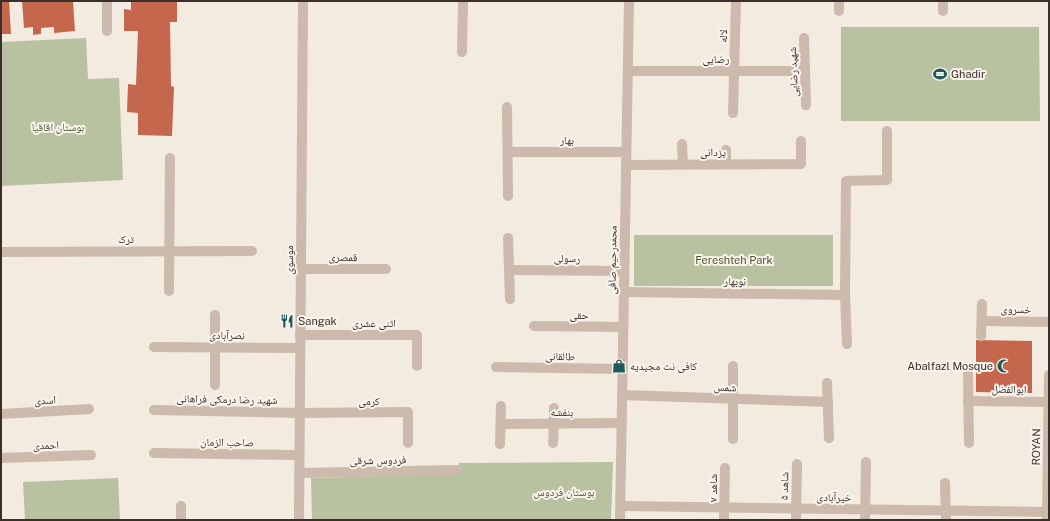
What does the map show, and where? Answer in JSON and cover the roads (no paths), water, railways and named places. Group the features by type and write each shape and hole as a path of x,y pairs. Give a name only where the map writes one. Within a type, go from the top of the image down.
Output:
{"street":[{"path":"107,1 107,31"},
{"name":"موسوی","path":"299,520 303,1"},
{"path":"462,52 463,1"},
{"name":"محمدرحیم صافی","path":"620,520 629,1"},
{"name":"لاله","path":"733,113 736,1"},
{"name":"شهید رضایی","path":"804,38 806,105"},
{"name":"رضایی","path":"628,71 805,71"},
{"path":"508,107 508,196"},
{"path":"847,344 845,295 846,181 887,180 887,131"},
{"name":"یزدانی","path":"626,165 801,164 801,141"},
{"path":"682,144 682,164"},
{"path":"726,150 726,164"},
{"name":"بهار","path":"508,152 626,152"},
{"path":"168,291 170,158"},
{"path":"508,238 510,300"},
{"name":"ترک","path":"1,252 252,251"},
{"name":"قمصری","path":"301,269 386,269"},
{"name":"رسولی","path":"509,270 624,271"},
{"name":"نوبهار","path":"624,292 845,295"},
{"path":"981,336 982,304"},
{"path":"215,315 215,385"},
{"name":"خسروی","path":"982,321 1049,322"},
{"name":"حقی","path":"534,326 623,327"},
{"name":"اثنی عشری","path":"300,335 417,335 417,366"},
{"name":"نصرآبادی","path":"154,347 300,348"},
{"path":"733,366 733,439"},
{"name":"طالقانی","path":"496,367 623,369"},
{"path":"968,372 969,443"},
{"name":"ROYAN","path":"1047,516 1049,375"},
{"path":"827,384 829,438"},
{"name":"شمس","path":"622,396 828,402"},
{"name":"ابوالفضل","path":"968,401 1049,402"},
{"path":"500,444 501,406"},
{"path":"553,442 554,408"},
{"name":"اسدی","path":"1,414 90,409"},
{"name":"شهید رضا درمکی فراهانی","path":"154,410 299,413"},
{"name":"کرمی","path":"299,413 408,412 408,443"},
{"name":"بنفشه","path":"501,424 622,423"},
{"name":"صاحب الزمان","path":"154,453 299,455"},
{"name":"احمدی","path":"1,458 91,455"},
{"path":"865,515 866,462"},
{"name":"شاهد ۵","path":"796,520 797,464"},
{"name":"شاهد ۷","path":"724,520 725,468"},
{"name":"فردوس شرقی","path":"299,473 457,470"},
{"path":"945,483 946,515"},
{"path":"180,506 181,520"},
{"name":"خیرآبادی","path":"621,506 796,509 865,515 1047,516"}],"place":[{"name":"Ghadir","path":"940,74"},
{"name":"Sangak","path":"287,321"},
{"name":"کافی نت مجیدیه","path":"619,366"},
{"name":"Abalfazl Mosque","path":"1004,366"}],"park label":[{"name":"بوستان اقاقیا","path":"58,127"},
{"name":"Fereshteh Park","path":"734,260"},
{"name":"بوستان فردوس","path":"564,492"}]}
